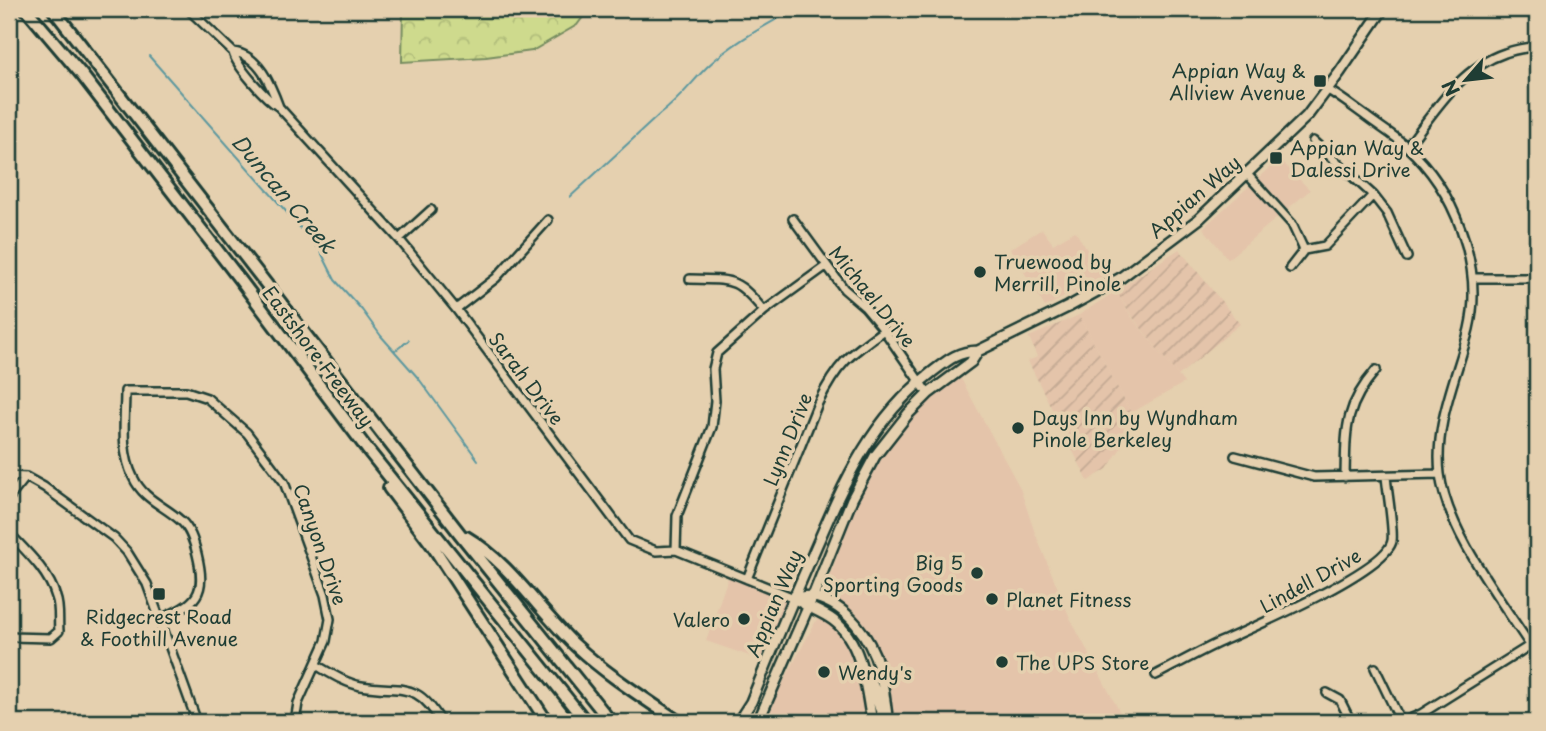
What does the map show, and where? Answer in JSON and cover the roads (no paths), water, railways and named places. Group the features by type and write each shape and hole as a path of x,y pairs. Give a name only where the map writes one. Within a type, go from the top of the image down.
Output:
{"highway":[{"name":"Eastshore Freeway","path":"26,9 82,75 367,449 586,722"},
{"name":"Eastshore Freeway","path":"53,9 460,534 611,722"},
{"path":"367,449 377,473 432,545 547,722"},
{"path":"460,534 487,549 573,644 594,663 679,722"}],"main road":[{"name":"Appian Way","path":"738,722 751,702 846,477 876,429 920,382 960,352 978,351 1119,279 1199,219 1307,116 1383,9"},
{"name":"Appian Way","path":"758,722 863,477 892,432 928,394 971,362 978,351"},
{"path":"794,598 813,596 840,610 863,633 879,669 879,721"},
{"path":"794,598 832,620 843,630 859,658 879,721"},
{"path":"862,673 868,675 873,683 879,721"}],"street":[{"name":"Sarah Drive","path":"188,9 233,52 244,53 254,62 271,86 279,107"},
{"path":"1407,147 1456,83 1477,67 1504,53 1537,46"},
{"name":"Sarah Drive","path":"233,52 234,61 399,239 456,309 629,540 656,551 676,550 794,598"},
{"path":"1328,90 1407,147 1435,181 1450,205 1469,252 1474,278 1469,327 1444,411 1440,474 1446,502 1459,534 1534,643 1537,656"},
{"path":"1313,141 1373,195 1387,213 1407,257"},
{"path":"1247,174 1292,224 1304,250"},
{"path":"1290,268 1304,250 1325,246 1373,195"},
{"path":"399,239 431,210"},
{"name":"Michael Drive","path":"793,219 844,289 865,307 884,330 928,394"},
{"path":"456,309 496,278 548,220"},
{"path":"676,550 677,516 712,427 715,401 713,369 717,353 764,311 826,266"},
{"path":"1474,278 1537,278"},
{"path":"690,279 728,280 745,288 764,311"},
{"name":"Lynn Drive","path":"747,579 829,381 849,355 884,330"},
{"path":"1345,477 1346,432 1353,403 1360,389 1376,370"},
{"name":"Canyon Drive","path":"160,619 182,609 191,601 201,587 201,572 194,542 184,524 146,496 133,477 125,444 125,391 186,391 207,398 247,433 278,473 288,492 328,606 329,631 298,703 295,722"},
{"path":"1235,456 1314,477 1440,474"},
{"path":"9,476 26,477 97,525 127,552 147,583 197,722"},
{"name":"Lindell Drive","path":"1156,675 1344,582 1385,554 1392,541 1386,476"},
{"path":"9,498 26,477"},
{"path":"9,533 33,559 54,591 58,605 58,631 51,638 9,636"},
{"path":"1374,668 1402,722 1432,708 1534,643"},
{"path":"316,665 356,685 415,692 429,704 441,722"},
{"path":"1327,693 1340,700 1351,722"}],"waterway":[{"name":"Duncan Creek","path":"570,197 673,103 717,58 795,9"},
{"name":"Duncan Creek","path":"149,56 320,250 335,280 419,379 478,460"},
{"name":"Duncan Creek","path":"396,350 409,340"}],"place":[{"name":"Appian Way & Allview Avenue","path":"1320,81"},
{"name":"Appian Way & Dalessi Drive","path":"1276,158"},
{"name":"Truewood by Merrill, Pinole","path":"980,272"},
{"name":"Days Inn by Wyndham Pinole Berkeley","path":"1018,428"},
{"name":"Big 5 Sporting Goods","path":"977,573"},
{"name":"Ridgecrest Road & Foothill Avenue","path":"159,594"},
{"name":"Planet Fitness","path":"992,599"},
{"name":"Valero","path":"744,619"},
{"name":"The UPS Store","path":"1002,662"},
{"name":"Wendy's","path":"824,672"}]}
